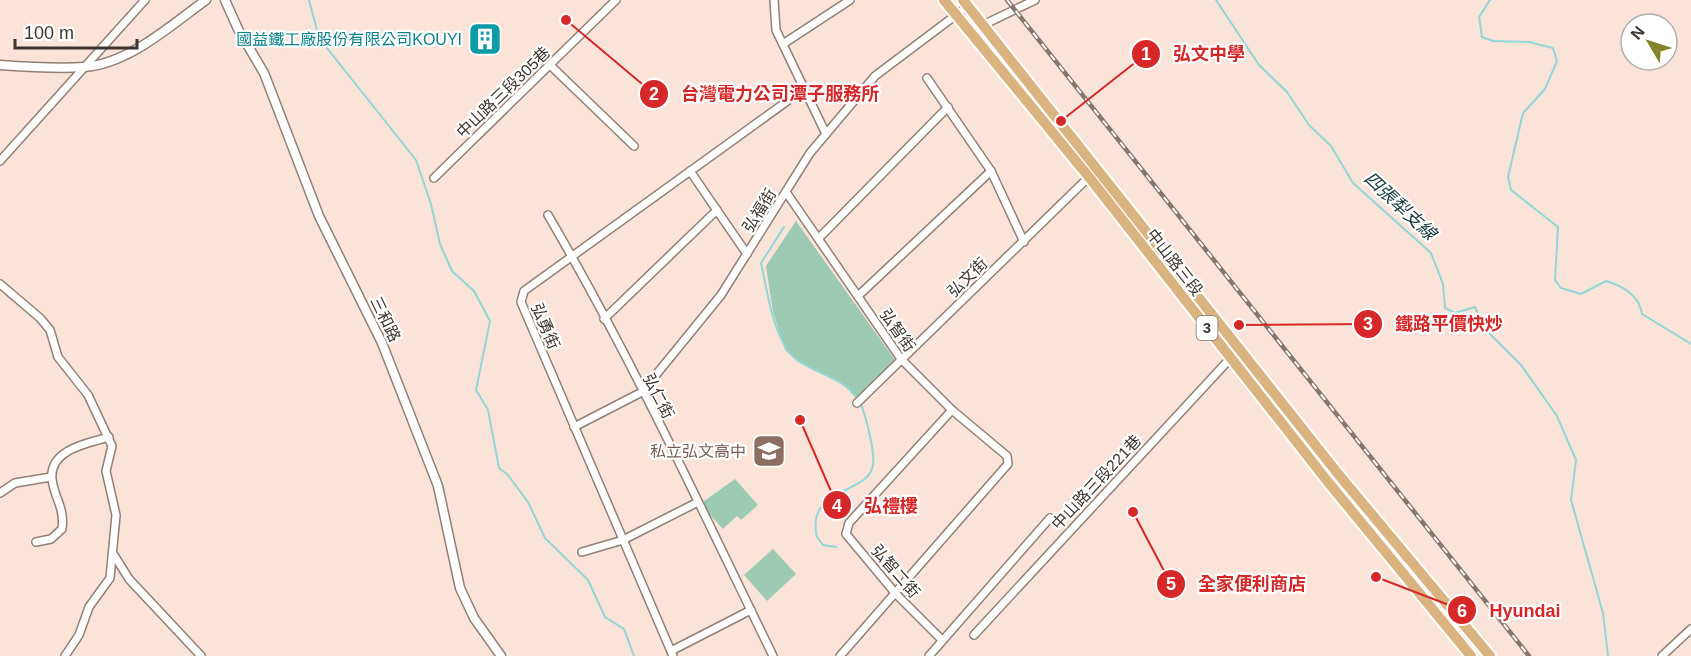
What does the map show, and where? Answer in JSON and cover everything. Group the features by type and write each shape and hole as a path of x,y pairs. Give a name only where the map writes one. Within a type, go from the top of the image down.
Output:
{"main road":[{"name":"中山路三段","path":"944,0 1239,349 1490,656"},
{"name":"中山路三段","path":"965,3 1231,359 1471,656"}],"street":[{"path":"0,161 145,0"},
{"path":"0,65 86,67 144,45 206,0"},
{"name":"三和路","path":"225,0 238,29 264,73 319,216 382,343 438,486 460,588 474,618 501,656"},
{"name":"中山路三段305巷","path":"434,178 616,0"},
{"path":"774,0 776,30 826,134"},
{"path":"783,44 849,0"},
{"path":"983,25 1036,0"},
{"name":"弘福街","path":"574,427 642,392 721,295 810,153 875,76 957,16 965,3"},
{"path":"551,66 634,146"},
{"path":"927,78 991,171 1024,242"},
{"name":"弘勇街","path":"672,654 520,302 524,291 804,89"},
{"path":"819,238 948,107"},
{"path":"690,171 747,254"},
{"path":"858,296 991,171"},
{"name":"弘文街","path":"857,403 1093,174"},
{"name":"弘智街","path":"786,192 901,359 952,410 1007,456 1008,464 896,594"},
{"path":"604,319 717,210"},
{"name":"弘仁街","path":"548,215 642,392 773,656"},
{"path":"0,284 40,318 50,330 58,357 87,395 112,446 106,471 116,515 114,555 110,578 89,607 79,635 66,656"},
{"name":"中山路三段221巷","path":"974,635 1239,349"},
{"name":"弘智二街","path":"942,640 896,594 846,534 849,523 952,410"},
{"path":"36,542 51,539 62,529 64,515 51,477 56,463 63,454 77,446 109,437"},
{"path":"0,493 15,483 51,477"},
{"path":"582,552 623,540 698,502"},
{"path":"928,656 1050,518"},
{"path":"114,555 129,579 201,656"},
{"path":"840,656 896,594"},
{"path":"672,654 751,610"},
{"path":"1662,656 1691,629"}],"green space":[{"path":"796,221 895,360 856,398 841,382 797,361 785,350 773,312 766,266"},
{"path":"735,479 758,505 741,520 737,516 723,529 700,504"},
{"path":"773,549 796,574 767,601 744,575"}],"waterway":[{"path":"309,0 319,38 416,160 431,204 440,244 452,271 474,291 490,321 476,390 488,410 499,468 508,475 528,502 545,538 588,580 605,617 624,629 634,656"},
{"name":"四張犁支線","path":"1216,0 1259,65 1287,92 1309,125 1331,146 1353,183 1431,253 1443,284 1445,308 1455,313 1475,307 1484,328 1521,365 1557,416 1576,460 1571,500 1603,613 1608,656"},
{"path":"1490,0 1479,17 1482,37 1493,41 1529,42 1553,48 1557,61 1545,89 1523,113 1508,177 1511,190 1558,227 1555,280 1561,288 1581,294 1606,281 1618,286 1634,297 1642,314 1691,344"},
{"path":"784,227 761,263 776,327 793,357 839,382 859,401 872,448 873,465 869,475 861,482 828,500 820,508 816,520 817,537 823,545 836,547"}],"railway":[{"path":"1007,0 1529,656"}],"place":[{"name":"台灣電力公司潭子服務所","path":"566,20"},
{"name":"國益鐵工廠股份有限公司KOUYI","path":"485,39"},
{"name":"弘文中學","path":"1061,121"},
{"name":"鐵路平價快炒","path":"1239,325"},
{"name":"弘禮樓","path":"800,420"},
{"name":"私立弘文高中","path":"769,451"},
{"name":"全家便利商店","path":"1133,512"},
{"name":"Hyundai","path":"1376,577"}]}
